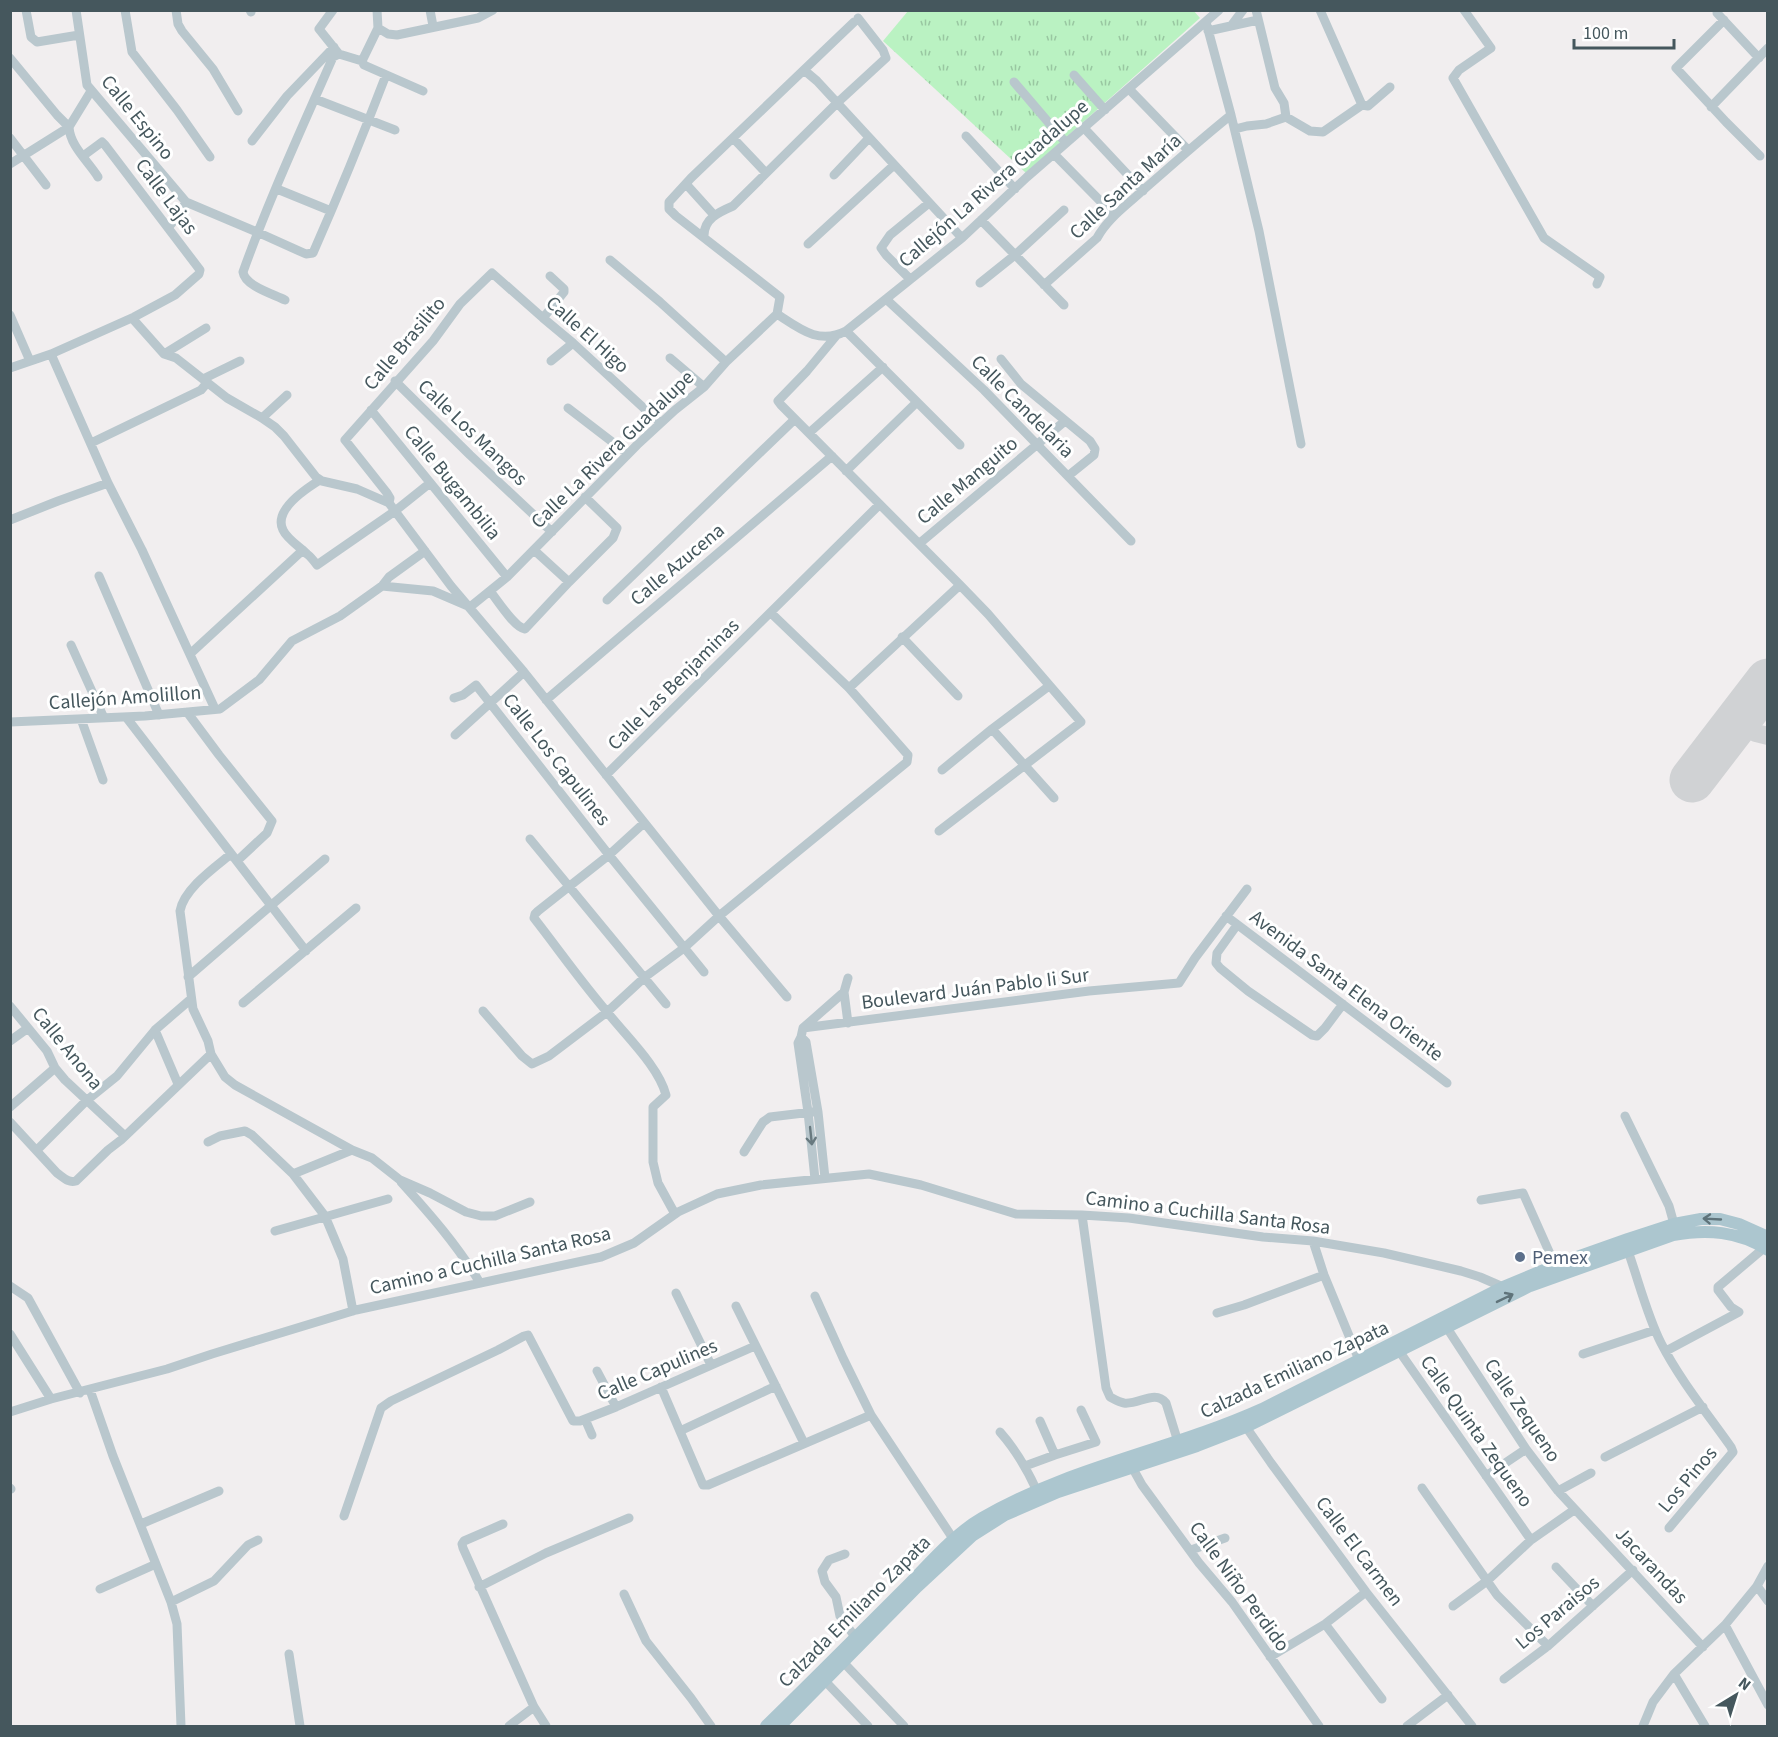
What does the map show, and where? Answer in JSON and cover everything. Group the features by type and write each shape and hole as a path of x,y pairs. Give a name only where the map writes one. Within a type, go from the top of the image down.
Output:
{"main road":[{"name":"Calzada Emiliano Zapata","path":"780,1726 917,1587 972,1536 986,1526 1031,1503 1246,1427 1503,1287 1555,1265 1674,1224 1701,1219 1739,1224 1766,1245"},
{"name":"Calzada Emiliano Zapata","path":"766,1726 954,1540 981,1518 1037,1491 1242,1419 1359,1360 1447,1328 1530,1286 1673,1235 1703,1231 1734,1234 1766,1245"}],"street":[{"path":"26,10 31,37 37,42 79,35"},
{"name":"Calle Espino","path":"76,10 87,85 186,202"},
{"path":"126,10 132,52 177,110 210,158"},
{"path":"176,10 178,24 213,69 238,111"},
{"path":"363,63 378,28 377,10"},
{"path":"430,10 433,26"},
{"path":"378,28 387,34 397,35 478,18 492,10"},
{"name":"Callejón La Rivera Guadalupe","path":"836,336 846,331 962,238 1066,143 1207,27 1219,10"},
{"path":"1231,26 1243,10"},
{"path":"1320,10 1362,105"},
{"path":"1464,10 1491,48 1459,70 1454,78 1544,238 1600,277 1597,284"},
{"path":"333,11 320,29 336,50 423,91"},
{"path":"1286,117 1284,103 1275,88 1257,15 1231,26 1207,27 1232,115 1259,231 1301,444"},
{"path":"1759,58 1721,16 1676,68 1760,156"},
{"path":"704,237 704,231 714,215 733,206 886,58 883,50 856,20 669,202 669,209 676,216 780,297 777,314 799,329 818,337 836,336"},
{"path":"1712,107 1767,48"},
{"path":"285,300 250,284 244,278 243,272 257,232 336,50"},
{"path":"252,141 287,96 336,50"},
{"path":"10,58 57,115 69,126 70,135 98,177"},
{"path":"804,70 817,81 962,238"},
{"path":"168,228 186,202 306,254 313,253 356,154 386,75"},
{"path":"790,83 804,75 817,81"},
{"path":"1074,75 1105,110"},
{"path":"1014,82 1066,143"},
{"path":"1235,129 1266,124 1286,117 1310,131 1323,132 1362,105 1368,106 1390,87"},
{"path":"1129,89 1188,150"},
{"path":"10,164 69,126 92,91"},
{"path":"315,99 395,130"},
{"name":"Calle Santa María","path":"1044,285 1096,238 1114,215 1232,115"},
{"path":"1084,128 1143,190"},
{"path":"966,136 1015,189"},
{"path":"10,138 46,185"},
{"path":"733,138 766,174"},
{"path":"834,174 869,138"},
{"name":"Calle Lajas","path":"83,156 97,143 102,142 200,270 199,274 175,295 132,318"},
{"path":"1054,154 1114,215"},
{"path":"808,244 894,165"},
{"path":"686,184 714,215"},
{"path":"277,189 331,211"},
{"path":"910,279 881,248 890,235 929,203"},
{"path":"980,283 1016,255 1064,210"},
{"path":"981,220 1064,304"},
{"path":"610,260 726,362"},
{"name":"Calle El Higo","path":"492,273 660,423"},
{"name":"Calle Brasilito","path":"392,507 387,493 345,440 395,381 433,341 460,304 492,273"},
{"path":"543,318 564,292 564,289 550,276"},
{"name":"Calle Candelaria","path":"886,298 984,390 1131,541"},
{"name":"Calle La Rivera Guadalupe","path":"470,607 507,577 628,454 660,423 704,387 726,362 777,314"},
{"path":"10,315 30,361"},
{"path":"10,368 51,354 132,318 164,354 176,358 227,398 262,418 284,436 320,480 357,489 392,507 451,586 524,672 719,916 787,997"},
{"path":"164,354 206,328"},
{"path":"846,331 960,445"},
{"path":"836,336 807,371 778,400 960,585 1081,722 939,831"},
{"path":"551,361 573,343"},
{"path":"51,354 108,483 142,550 215,709"},
{"path":"670,358 704,387"},
{"path":"1001,359 1021,384 1090,441 1095,449 1094,455 1068,476"},
{"path":"91,443 201,390 205,381 240,361"},
{"path":"809,433 883,367"},
{"name":"Calle Los Mangos","path":"395,381 552,532"},
{"path":"262,418 287,395"},
{"path":"846,471 917,402"},
{"path":"567,408 628,454"},
{"name":"Calle Bugambilia","path":"371,410 507,577"},
{"path":"607,600 795,419"},
{"name":"Calle Manguito","path":"920,543 1065,421"},
{"name":"Calle Azucena","path":"546,700 832,456"},
{"path":"320,480 304,489 286,508 282,518 283,531 317,565 392,507 430,483"},
{"path":"10,520 108,483"},
{"path":"490,591 520,628 525,629 614,538 617,528 585,496"},
{"name":"Calle Las Benjaminas","path":"606,775 879,505"},
{"path":"190,654 303,550"},
{"path":"534,550 569,582"},
{"name":"Callejón Amolillon","path":"10,722 159,715 226,706 259,680 291,641 340,616 425,551"},
{"path":"99,576 159,715"},
{"path":"849,688 960,585"},
{"path":"382,586 433,591 470,607"},
{"path":"483,1011 522,1056 532,1064 549,1056 607,1012 645,977 684,948 719,916 907,762 908,755 849,688 768,616"},
{"path":"902,637 958,696"},
{"path":"71,645 104,718"},
{"path":"455,735 524,672"},
{"name":"Calle Los Capulines","path":"454,698 476,686 704,972"},
{"path":"942,770 1048,686"},
{"path":"187,712 272,821 267,833 234,858 209,872 185,897 180,911 190,999 196,1018 208,1041 211,1054 225,1077 235,1086 352,1150 372,1158 400,1180 440,1225 480,1283"},
{"path":"126,717 306,951"},
{"path":"81,719 104,780"},
{"path":"992,729 1054,798"},
{"path":"644,823 609,855 535,914 534,918 642,1054 664,1086 666,1095 654,1107 652,1162 658,1183 675,1214"},
{"path":"530,839 666,1004"},
{"path":"188,977 325,860"},
{"name":"Boulevard Juán Pablo Ii Sur","path":"802,1033 848,1023 1089,992 1179,983 1247,889"},
{"path":"243,1003 356,908"},
{"name":"Avenida Santa Elena Oriente","path":"1226,916 1447,1083"},
{"path":"1238,925 1217,953 1216,963 1241,985 1293,1023 1317,1036 1343,1004"},
{"path":"848,978 844,992 848,1023"},
{"path":"820,1179 806,1042 802,1033 844,992"},
{"path":"37,1150 86,1101 117,1076 155,1030 190,999"},
{"name":"Calle Anona","path":"10,1006 47,1051 56,1068 86,1101 125,1137"},
{"path":"10,1041 28,1028"},
{"path":"155,1030 178,1084"},
{"path":"10,1122 57,1173 71,1182 125,1137 211,1054"},
{"path":"10,1107 56,1068"},
{"path":"744,1152 763,1122 770,1117 813,1112"},
{"path":"1625,1116 1669,1206 1674,1224"},
{"path":"208,1142 220,1136 245,1131 293,1174 325,1216 343,1259 353,1311"},
{"path":"293,1174 352,1150"},
{"name":"Camino a Cuchilla Santa Rosa","path":"10,1412 167,1369 353,1311 601,1257 634,1243 675,1214 717,1194 761,1185 869,1173 921,1185 1016,1214 1129,1218 1263,1237 1312,1241 1384,1253 1461,1271 1503,1287"},
{"path":"400,1180 466,1212 481,1216 495,1216 530,1202"},
{"path":"1481,1200 1523,1193 1555,1265"},
{"path":"275,1231 388,1199"},
{"path":"1082,1215 1106,1388 1110,1397 1125,1403 1157,1396 1163,1399 1178,1442"},
{"path":"1312,1241 1359,1360"},
{"path":"1666,1351 1739,1312 1731,1307 1718,1287 1766,1245"},
{"path":"1605,1457 1703,1407 1655,1330 1628,1251"},
{"path":"1216,1313 1324,1275"},
{"path":"10,1286 28,1298 80,1393"},
{"path":"676,1293 711,1365"},
{"path":"815,1296 871,1415 954,1540"},
{"path":"736,1306 804,1443"},
{"name":"Calle Zequeno","path":"1447,1328 1526,1449 1574,1509"},
{"path":"1583,1354 1655,1330"},
{"path":"10,1334 51,1399"},
{"name":"Calle Capulines","path":"344,1516 381,1408 391,1401 528,1335 573,1421 585,1419 616,1407 755,1346"},
{"name":"Calle Quinta Zequeno","path":"1396,1347 1531,1540"},
{"path":"597,1371 616,1407"},
{"path":"680,1431 776,1386"},
{"path":"661,1387 703,1485 708,1485 871,1415"},
{"path":"90,1390 113,1456 171,1602 177,1624 181,1726"},
{"name":"Los Pinos","path":"1670,1528 1733,1452 1703,1407"},
{"path":"1025,1466 1096,1442 1081,1410"},
{"path":"585,1419 592,1435"},
{"path":"1040,1421 1055,1455"},
{"name":"Calle El Carmen","path":"1246,1427 1366,1592 1472,1726"},
{"path":"1000,1432 1013,1446 1037,1491"},
{"path":"1486,1476 1526,1449"},
{"name":"Calle Niño Perdido","path":"1132,1467 1142,1485 1211,1579 1232,1602 1318,1726"},
{"path":"1558,1491 1591,1473"},
{"path":"1422,1488 1497,1595 1548,1646"},
{"path":"141,1524 219,1491"},
{"path":"1453,1606 1487,1581 1531,1540 1574,1509"},
{"name":"Jacarandas","path":"1574,1509 1703,1647"},
{"path":"479,1587 546,1553 629,1518"},
{"path":"503,1524 464,1541 462,1544 479,1587 534,1707 546,1726"},
{"path":"1191,1551 1225,1538"},
{"path":"171,1602 214,1581 248,1545 258,1540"},
{"path":"845,1554 829,1560 822,1571 825,1581 836,1597 840,1616 855,1637"},
{"path":"100,1589 156,1564"},
{"path":"1643,1726 1653,1702 1674,1674 1725,1625 1757,1586 1767,1566"},
{"path":"1557,1568 1593,1606"},
{"name":"Los Paraisos","path":"1504,1679 1548,1646 1633,1570"},
{"path":"1757,1586 1767,1601"},
{"path":"1270,1657 1325,1624 1366,1592"},
{"path":"624,1594 646,1641 711,1726"},
{"path":"1325,1624 1382,1699"},
{"path":"1725,1625 1767,1705"},
{"path":"289,1654 300,1726"},
{"path":"844,1663 904,1726"},
{"path":"1674,1674 1705,1726"},
{"path":"825,1681 868,1726"},
{"path":"1410,1726 1448,1695"},
{"path":"509,1726 534,1707"}],"green space":[{"path":"1193,10 1200,18 1026,173 883,41 908,11"}],"taxiway":[{"path":"1739,720 1756,733 1768,736"}],"runway":[{"path":"1692,780 1768,681"}],"place":[{"name":"Pemex","path":"1520,1257"}]}
